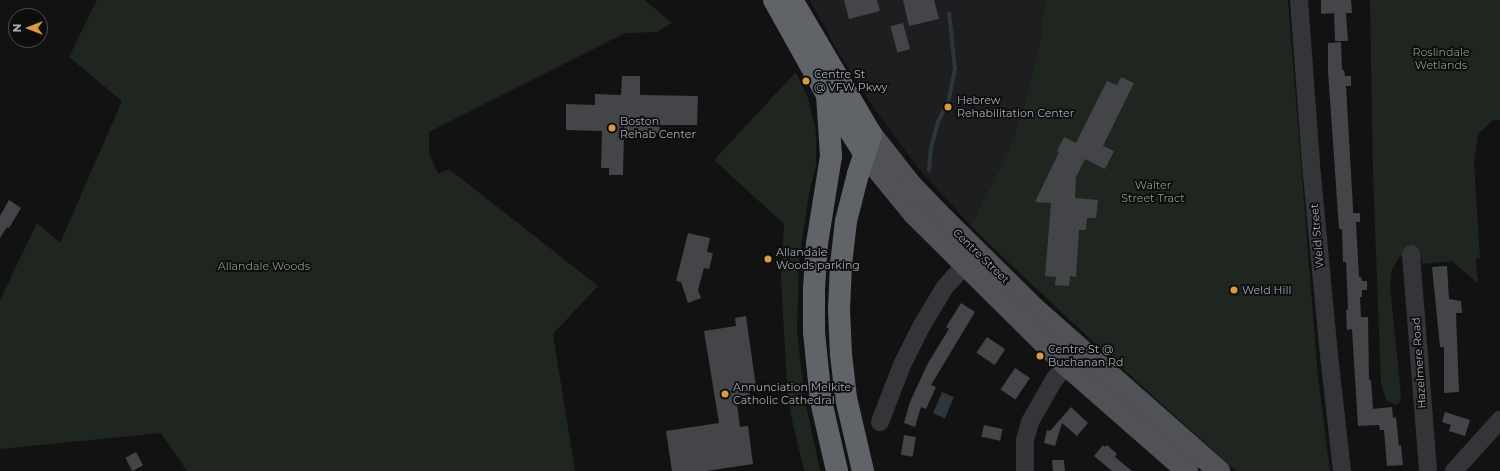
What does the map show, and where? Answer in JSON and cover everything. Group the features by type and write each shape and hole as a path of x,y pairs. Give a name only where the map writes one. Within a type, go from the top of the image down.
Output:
{"highway":[{"name":"Centre Street","path":"774,0 827,95 868,144"},
{"name":"Centre Street","path":"792,0 836,77 868,144"},
{"path":"827,95 831,156 817,243 814,288 814,332 821,401 837,471"},
{"path":"863,471 846,398 841,354 839,310 841,264 846,221 851,198 868,144"}],"main road":[{"name":"Centre Street","path":"868,144 914,214 1034,308 1073,357 1158,431 1219,471"},
{"name":"Centre Street","path":"1158,431 1187,471"}],"street":[{"name":"Weld Street","path":"1299,0 1312,183 1342,471"},
{"name":"Hazelmere Road","path":"1411,254 1428,471"},
{"path":"880,422 902,364 922,325 945,287 971,258"},
{"path":"1024,471 1025,440 1030,422 1040,403 1073,357"},
{"path":"1454,471 1500,420"}],"shaded area":[{"name":"Hebrew Rehabilitation Center","path":"810,0 1045,0 1039,46 1026,100 1007,155 971,226 918,168 878,114 837,50"},
{"path":"942,392 954,397 945,418 933,413"}],"green space":[{"name":"Allandale Woods","path":"97,0 645,0 672,23 657,32 625,33 429,132 429,154 438,174 449,169 598,286 553,334 575,471 187,471 161,433 0,449 0,300 37,223 60,243 122,101 69,57"},
{"name":"Walter Street Tract","path":"1045,0 1288,0 1318,377 1330,471 1236,471 1100,348 971,226 1007,155 1026,100 1039,46"},
{"name":"Roslindale Wetlands","path":"1370,0 1500,0 1500,120 1493,120 1478,134 1474,161 1480,258 1476,259 1478,283 1452,261 1422,264 1422,260 1400,256 1392,270 1390,286 1401,395 1400,401 1396,405 1386,400 1381,383 1373,175"},
{"path":"796,72 808,98 816,132 816,164 808,199 799,262 797,332 804,395 820,471 804,471 791,415 787,385 781,279 784,224 714,160"}],"building":[{"path":"844,0 877,0 880,11 849,19"},
{"path":"903,0 934,0 939,19 909,26"},
{"path":"1321,0 1351,0 1352,13 1346,13 1348,41 1335,41 1334,13 1321,14"},
{"path":"903,23 910,49 897,52 890,26"},
{"path":"1341,42 1342,70 1344,70 1345,76 1351,76 1351,86 1346,86 1353,213 1360,213 1360,222 1356,222 1359,277 1361,277 1362,281 1367,281 1367,290 1362,290 1362,297 1360,297 1361,317 1368,317 1369,380 1371,380 1373,409 1392,407 1393,418 1396,417 1399,446 1401,445 1403,465 1387,466 1384,430 1380,430 1379,425 1358,426 1352,329 1347,330 1346,310 1348,310 1346,262 1343,262 1342,229 1339,229 1328,71 1328,43"},
{"name":"Boston Rehab Center","path":"622,76 640,76 640,95 698,96 697,125 660,125 659,132 653,136 647,135 643,131 624,131 623,175 609,175 609,168 601,168 602,131 566,130 566,104 595,105 595,94 621,95"},
{"path":"1121,77 1134,83 1103,146 1114,151 1105,169 1085,159 1076,177 1075,198 1098,200 1096,218 1087,218 1086,230 1079,230 1076,277 1070,276 1069,286 1055,285 1056,277 1045,276 1051,203 1035,202 1059,152 1057,151 1064,137 1076,143 1107,81 1117,85"},
{"path":"9,200 21,208 9,228 7,227 0,238 0,216"},
{"path":"688,233 710,238 707,252 713,253 709,269 704,268 698,290 701,298 688,303 681,282 676,281"},
{"path":"1447,266 1449,299 1461,301 1462,313 1456,313 1459,392 1444,393 1444,347 1440,347 1432,267"},
{"path":"961,303 975,312 931,385 936,387 926,409 921,407 915,427 904,423 910,402 928,363 949,329 946,327"},
{"name":"Annunciation Melkite Catholic Cathedral","path":"746,316 756,387 748,388 750,395 736,397 740,427 748,426 753,464 706,471 672,471 666,431 719,423 704,331 736,326 735,318"},
{"path":"987,337 1005,349 995,365 976,353"},
{"path":"1015,368 1030,378 1015,400 1000,390"},
{"path":"1071,407 1088,423 1077,436 1062,423 1055,446 1044,443 1047,430 1050,431"},
{"path":"1445,412 1470,420 1465,436 1449,431 1451,425 1442,422"},
{"path":"984,425 1003,429 1000,441 982,437"},
{"path":"904,435 916,437 913,457 901,455"},
{"path":"1103,445 1105,447 1107,445 1117,454 1115,457 1132,471 1112,471 1094,456"},
{"path":"136,452 143,465 132,471 125,458"},
{"path":"1052,460 1064,460 1065,471 1053,471"}],"waterway":[{"path":"929,170 931,148 938,122 949,99 955,69 949,13"}],"place":[{"name":"Centre St @ VFW Pkwy","path":"806,81"},
{"name":"Hebrew Rehabilitation Center","path":"948,107"},
{"name":"Boston Rehab Center","path":"612,128"},
{"name":"Allandale Woods parking","path":"768,259"},
{"name":"Weld Hill","path":"1234,290"},
{"name":"Centre St @ Buchanan Rd","path":"1040,356"},
{"name":"Annunciation Melkite Catholic Cathedral","path":"725,394"}]}
